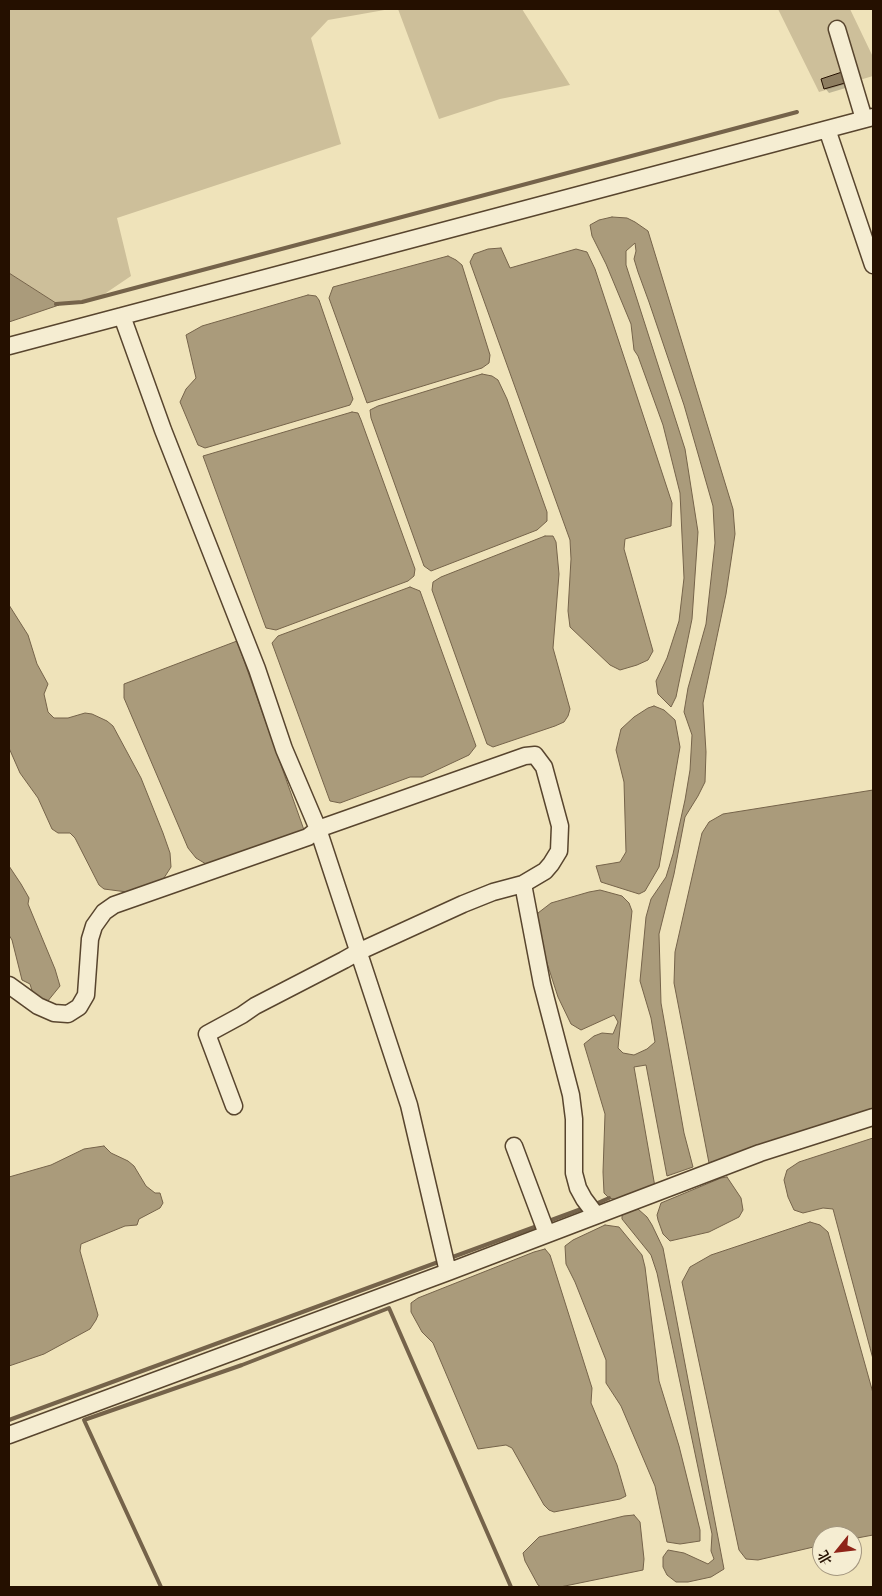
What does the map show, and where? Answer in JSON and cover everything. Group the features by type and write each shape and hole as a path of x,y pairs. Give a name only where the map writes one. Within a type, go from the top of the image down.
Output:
{"street":[{"path":"9,346 869,118 837,29"},
{"path":"828,129 873,265"},
{"path":"122,316 163,430 257,669 284,749 318,829 409,1105 448,1272"},
{"path":"9,985 38,1006 54,1013 68,1014 79,1007 86,995 90,939 94,926 104,912 114,905 308,837 318,829 516,759 535,755 544,767 560,826 558,851 552,864 545,871 523,884 493,892 463,904 358,952 206,1034 234,1106"},
{"path":"523,884 542,984 571,1095 574,1118 574,1173 578,1188 596,1215"},
{"path":"9,1435 448,1272 760,1153 873,1117"},
{"path":"514,1146 547,1234"}],"shaded area":[{"path":"9,9 390,9 328,20 311,38 341,144 117,218 131,276 100,297 59,305 9,273"},
{"path":"398,9 522,9 570,85 500,99 439,119"},
{"path":"778,9 850,9 873,57 873,76 819,92"},
{"path":"612,217 627,218 648,231 733,509 735,534 726,594 703,703 706,752 705,782 685,817 674,874 659,934 661,1003 684,1133 693,1167 667,1176 646,1065 634,1067 655,1187 618,1200 609,1198 604,1193 605,1114 584,1044 594,1036 602,1033 613,1034 618,1022 614,1015 581,1030 571,1024 558,997 535,921 538,913 551,903 589,892 600,890 622,896 629,903 632,911 618,1048 623,1053 634,1055 647,1049 655,1042 651,1018 640,981 646,917 651,899 666,877 685,800 690,770 692,735 684,712 688,688 706,624 715,543 713,506 684,405 634,259 635,243 626,251 626,265 685,449 698,532 692,619 676,697 671,707 658,694 656,681 667,658 679,621 684,578 680,493 663,425 638,356 634,350 631,324 592,236 590,225 599,220"},
{"path":"501,248 510,268 576,249 587,252 595,269 672,503 671,526 625,539 624,549 653,651 648,660 637,665 620,670 610,665 570,627 568,611 571,559 570,540 470,262 474,254 488,249"},
{"path":"448,256 462,265 490,355 489,363 482,368 367,403 329,298 333,287"},
{"path":"9,273 59,305 9,322"},
{"path":"308,295 316,296 319,300 353,399 350,405 205,448 198,445 180,402 186,389 196,378 186,335 202,326"},
{"path":"482,374 492,376 498,380 507,399 547,512 547,521 537,530 431,571 424,566 371,418 370,410"},
{"path":"352,412 358,413 361,420 415,569 414,576 408,581 276,630 266,628 203,456"},
{"path":"545,536 553,536 556,542 559,574 553,648 570,709 564,722 493,747 487,744 432,590 433,582 441,577"},
{"path":"410,587 420,591 476,746 469,755 422,777 410,777 340,803 330,801 272,643 278,636"},
{"path":"9,605 28,635 37,664 48,684 44,694 48,712 54,718 68,718 85,713 107,721 113,726 141,778 170,853 171,867 162,881 148,889 127,892 104,889 99,885 75,838 70,833 58,833 52,829 38,798 20,773 9,748"},
{"path":"237,641 304,830 206,864 196,858 188,848 124,698 124,684"},
{"path":"654,706 664,710 675,720 680,747 659,867 645,891 639,894 601,882 596,866 620,862 626,852 624,782 616,750 621,729 634,717"},
{"path":"873,790 873,1108 709,1163 674,983 675,952 702,833 709,822 723,814"},
{"path":"9,866 29,898 28,904 55,969 60,986 47,1002 33,994 30,984 22,980 9,935"},
{"path":"873,1138 873,1359 833,1209 823,1208 803,1213 794,1210 788,1197 784,1180 787,1170 799,1162"},
{"path":"104,1146 111,1153 134,1166 146,1186 155,1193 160,1193 163,1203 160,1208 139,1219 137,1225 125,1226 81,1244 80,1251 98,1315 90,1329 44,1354 9,1366 9,1177 51,1165 84,1149"},
{"path":"727,1177 741,1198 743,1210 739,1217 709,1232 670,1241 663,1234 657,1215 661,1203"},
{"path":"638,1209 647,1217 663,1248 724,1569 711,1577 688,1582 676,1582 667,1575 663,1567 663,1557 668,1550 684,1553 708,1564 714,1559 711,1551 712,1534 657,1273 651,1255 622,1219 622,1214"},
{"path":"810,1222 820,1225 828,1232 873,1393 873,1535 862,1537 862,1526 812,1526 812,1547 758,1560 746,1559 739,1550 682,1282 690,1267 711,1255"},
{"path":"605,1225 619,1227 642,1255 659,1381 679,1446 700,1530 700,1541 680,1544 667,1542 655,1486 621,1406 606,1383 606,1360 566,1264 565,1246 573,1240"},
{"path":"545,1249 550,1255 592,1388 591,1403 617,1465 626,1496 620,1499 554,1512 544,1505 512,1448 506,1445 478,1449 433,1343 422,1332 411,1312 411,1303 418,1298"},
{"path":"634,1515 640,1522 644,1559 643,1570 560,1587 541,1587 538,1585 525,1561 523,1553 539,1537"}],"building":[{"path":"842,72 845,83 824,89 821,79"}],"waterway":[{"path":"56,304 82,302 797,112"},
{"path":"593,1205 609,1198"},
{"path":"546,1222 584,1208"},
{"path":"450,1258 540,1225"},
{"path":"9,1420 441,1261"},
{"path":"161,1587 84,1420 242,1365 389,1308 511,1587"}]}
